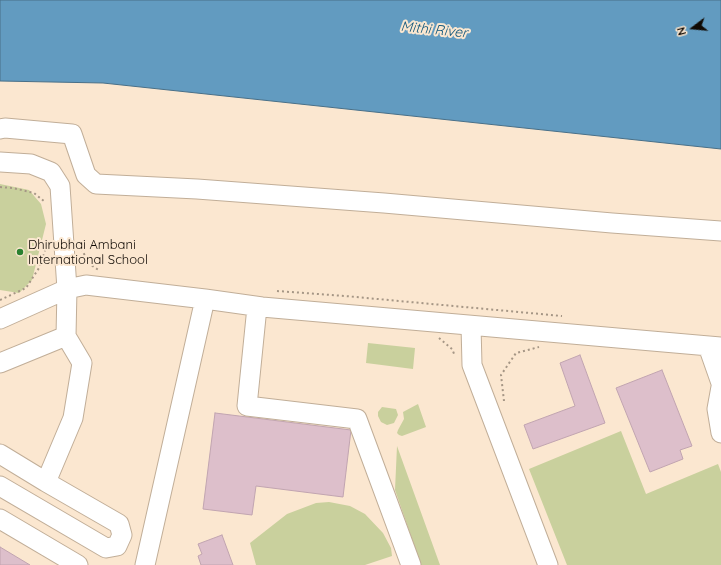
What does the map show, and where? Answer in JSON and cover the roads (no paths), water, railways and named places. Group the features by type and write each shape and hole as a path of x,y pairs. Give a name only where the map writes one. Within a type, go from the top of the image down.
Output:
{"street":[{"path":"0,129 5,128 72,134 86,175 96,184 197,189 345,200 721,231"},
{"path":"0,162 31,164 51,172 60,186 67,289 66,336 82,363 73,418 46,482"},
{"path":"0,318 67,289 86,285 205,299 257,307 715,347 721,383"},
{"path":"145,565 205,299"},
{"path":"257,307 247,406 357,419 411,565"},
{"path":"471,326 472,365 548,565"},
{"path":"0,363 66,336"},
{"path":"721,387 717,409 721,433"},
{"path":"0,454 119,524 122,535 117,546 106,548 0,486"},
{"path":"0,519 69,563"}],"water":[{"name":"Mithi River","path":"0,0 721,0 721,149 103,83 0,81"}],"place":[{"name":"Dhirubhai Ambani International School","path":"20,252"}]}
